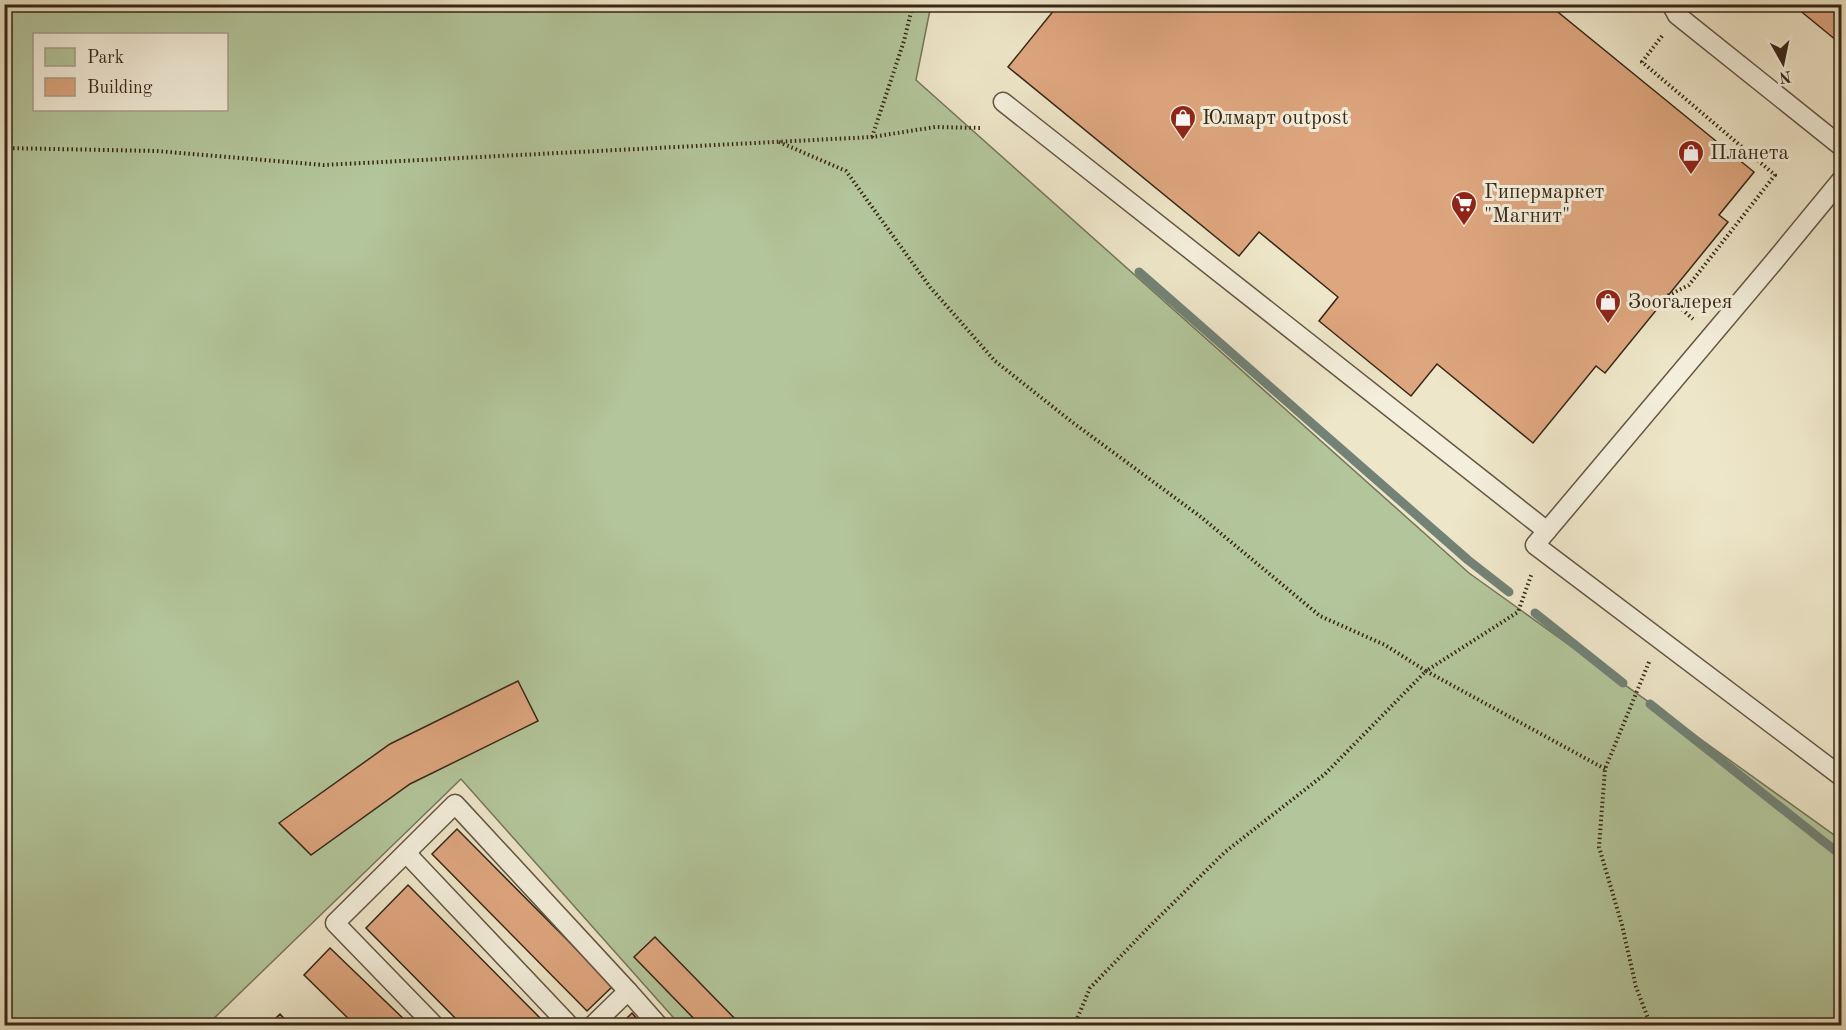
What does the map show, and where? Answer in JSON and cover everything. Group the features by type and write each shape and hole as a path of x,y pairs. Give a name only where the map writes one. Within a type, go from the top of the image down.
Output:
{"lane":[{"path":"1674,10 1842,147"},
{"path":"1003,102 1547,531"},
{"path":"1842,178 1535,545 1842,777"},
{"path":"435,1026 335,923 455,804 659,1026"},
{"path":"405,853 570,1026"},
{"path":"592,1026 628,991"}],"path":[{"path":"872,137 904,41 913,4"},
{"path":"1674,10 1642,62 1775,175 1689,285 1667,296 1712,336"},
{"path":"4,148 157,151 323,165 872,137 935,127 982,128"},
{"path":"779,142 846,171 930,287 995,361 1072,422 1201,517 1320,616 1385,645 1426,671 1605,769"},
{"path":"1074,1026 1090,988 1224,852 1325,774 1426,671 1518,612 1523,602 1529,576 1547,554"},
{"path":"1651,1026 1636,987 1622,925 1599,847 1605,769 1659,638"}],"green space":[{"path":"4,5 931,5 916,80 1469,573 1841,840 1841,1025 680,1025 461,779 207,1025 5,1025"}],"building":[{"name":"Гипермаркет \"Магнит\"","path":"1059,4 1548,4 1754,172 1719,215 1728,222 1605,373 1596,366 1533,443 1437,364 1411,396 1319,321 1338,297 1259,232 1239,256 1008,67"},
{"path":"1792,4 1842,4 1842,45"},
{"path":"518,681 538,721 410,784 311,855 279,823 390,744"},
{"path":"457,829 613,986 587,1011 432,854"},
{"path":"408,885 548,1026 463,1026 366,928"},
{"path":"655,937 742,1026 701,1026 634,957"},
{"path":"330,948 411,1026 356,1026 304,975"},
{"path":"632,1013 643,1026 619,1026"},
{"path":"280,1014 291,1026 268,1026"}],"waterway":[{"path":"1139,272 1468,560 1509,592"},
{"path":"1535,613 1623,683"},
{"path":"1650,704 1842,856"}],"place":[{"name":"Юлмарт outpost","path":"1183,141"},
{"name":"Планета","path":"1691,176"},
{"name":"Гипермаркет \"Магнит\"","path":"1464,227"},
{"name":"Зоогалерея","path":"1608,325"}]}
